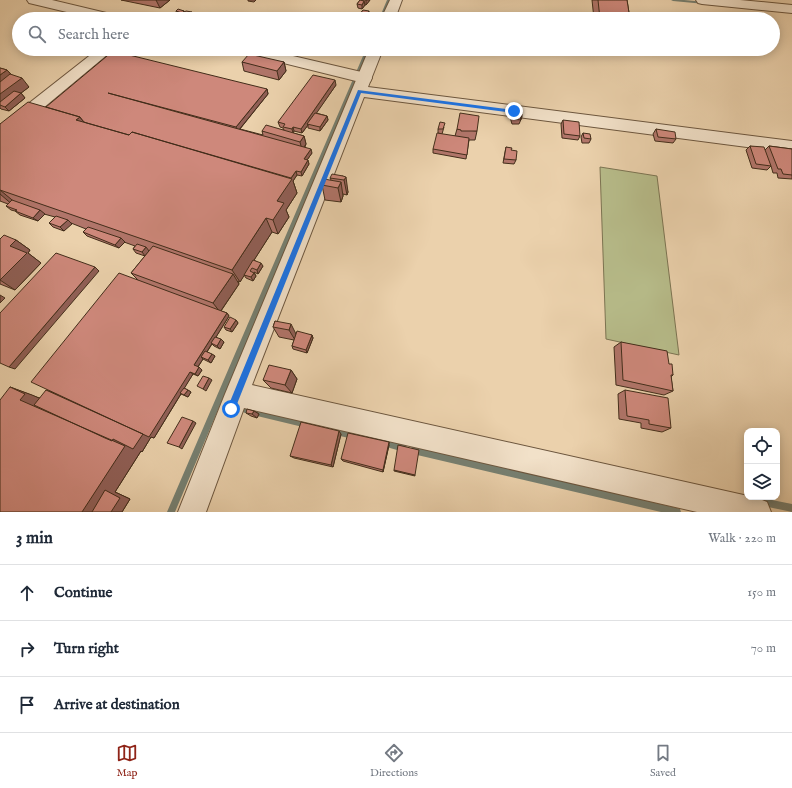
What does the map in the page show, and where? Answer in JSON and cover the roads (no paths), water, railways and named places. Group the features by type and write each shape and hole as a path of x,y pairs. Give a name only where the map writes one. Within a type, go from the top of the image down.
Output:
{"street":[{"path":"34,0 85,12"},
{"path":"391,12 396,0"},
{"path":"702,0 792,9"},
{"path":"0,135 98,56"},
{"path":"270,56 359,80 792,147"},
{"path":"192,512 359,80 372,56"},
{"path":"237,394 757,512"}],"waterway":[{"path":"384,12 389,0"},
{"path":"673,0 705,3"},
{"path":"171,512 365,56"},
{"path":"245,410 307,425"},
{"path":"335,432 354,436"},
{"path":"383,443 404,448"},
{"path":"413,450 677,512"},
{"path":"762,502 792,508"}]}
